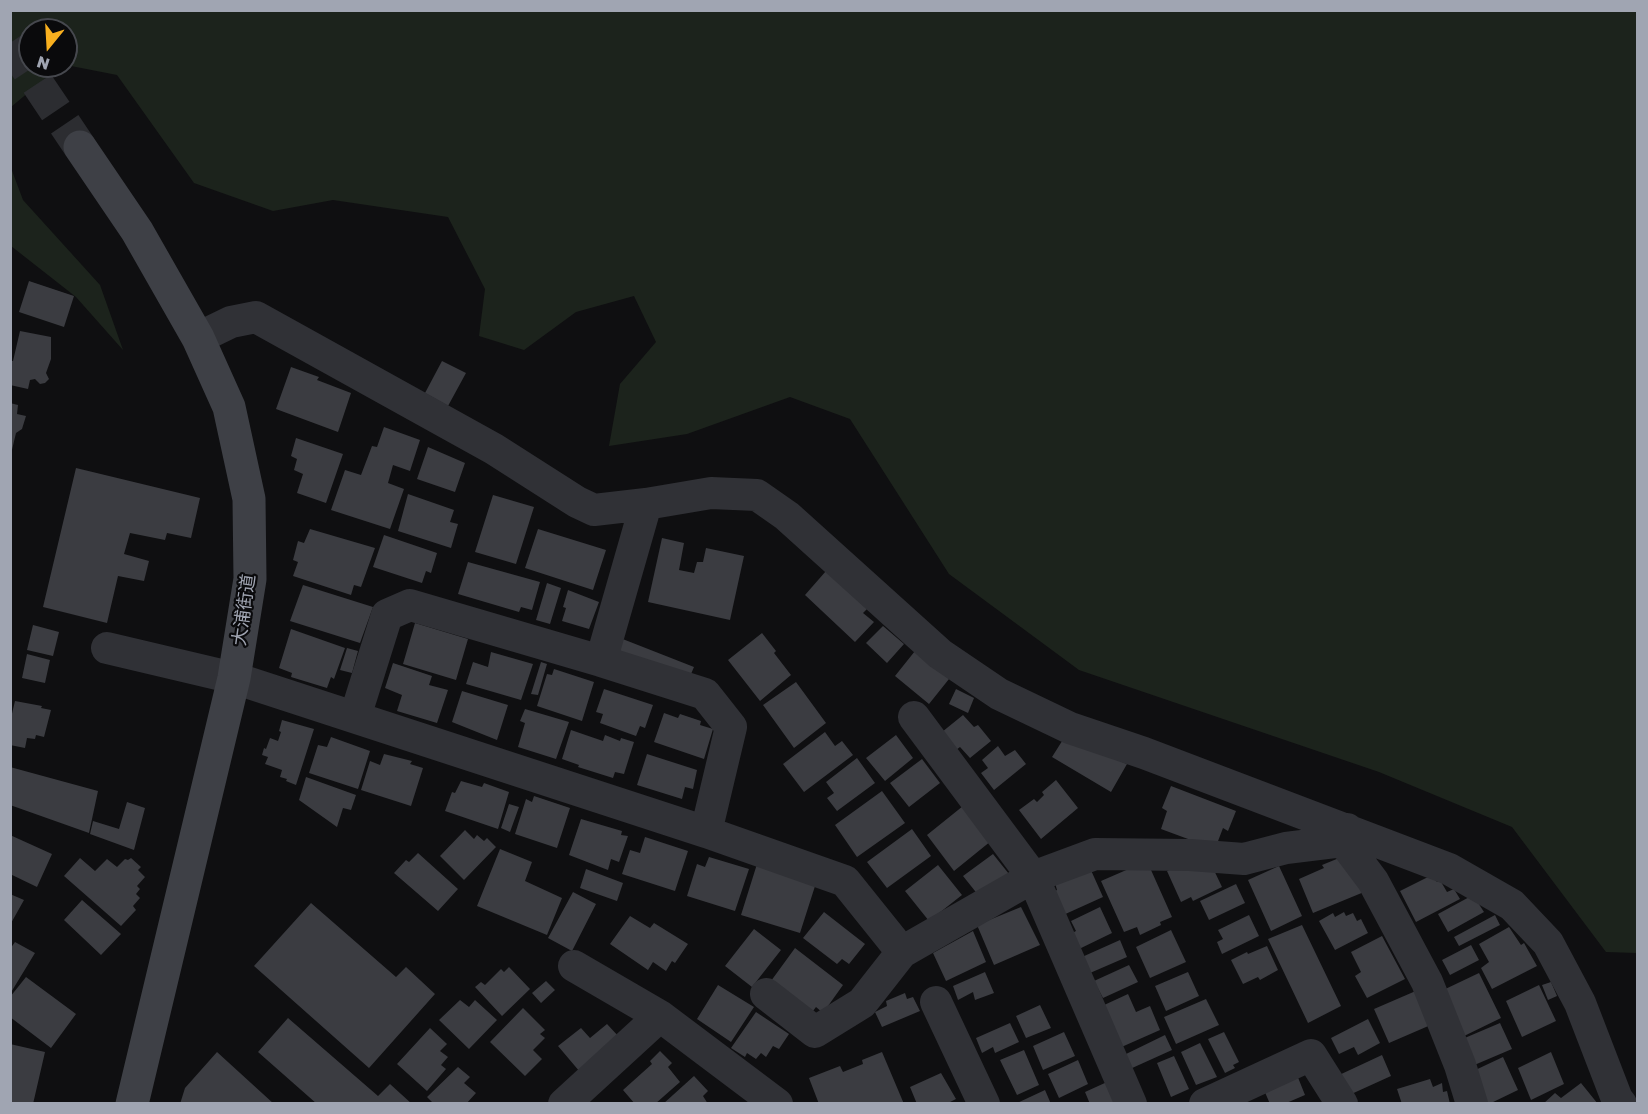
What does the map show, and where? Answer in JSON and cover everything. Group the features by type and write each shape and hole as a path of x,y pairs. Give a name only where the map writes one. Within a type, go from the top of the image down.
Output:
{"street":[{"name":"大浦街道","path":"80,147 137,231 198,338 230,407 249,499 250,579 234,678 132,1104"},
{"path":"198,338 231,322 256,317 494,449 577,502 594,510 711,493 758,495 787,516 940,654 999,694 1070,728 1144,753 1345,835 1449,869 1512,905 1548,943 1580,1003 1617,1099 1622,1104"},
{"path":"601,661 646,504"},
{"path":"355,717 387,615 410,605 705,694 731,727 706,832"},
{"path":"107,648 234,678 706,832 845,881 902,951"},
{"path":"914,717 1032,877 1131,1104"},
{"path":"766,994 815,1032 862,1003 902,951 1032,877 1095,854 1190,855 1244,859 1345,835"},
{"path":"1345,835 1373,881 1427,981 1460,1065 1472,1104"},
{"path":"574,966 660,1016 777,1104"},
{"path":"936,1002 984,1104"},
{"path":"564,1104 660,1016"},
{"path":"1205,1104 1311,1055 1342,1104"}],"shaded area":[{"path":"11,10 1637,11 1637,953 1606,952 1512,827 1379,772 1079,670 949,574 850,419 790,397 687,434 609,446 620,384 656,342 634,296 576,312 524,350 479,336 485,289 448,217 333,200 273,211 194,183 117,75 78,67 78,18 18,18 18,78 46,78 11,107"},
{"path":"11,168 23,200 100,285 123,350 76,297 11,246"}],"building":[{"path":"29,281 74,296 64,327 19,312"},
{"path":"20,331 51,337 51,359 46,373 49,379 40,384 35,379 30,380 28,389 10,385 10,361 13,361"},
{"path":"442,361 466,373 448,406 425,393"},
{"path":"291,367 319,377 317,380 351,393 338,432 276,409"},
{"path":"10,403 18,405 17,414 26,416 22,429 16,433 11,454"},
{"path":"384,427 420,440 410,471 393,465 388,483 404,489 390,529 331,510 345,470 361,475 372,446 377,447"},
{"path":"296,438 343,454 326,503 297,493 303,474 294,470 297,459 291,456"},
{"path":"428,447 465,463 455,492 417,479"},
{"path":"76,468 200,498 191,538 167,533 165,540 130,533 124,554 149,561 144,581 118,576 107,623 43,607"},
{"path":"408,494 454,510 450,522 458,524 451,548 398,531"},
{"path":"493,495 534,507 516,564 475,552"},
{"path":"310,529 375,548 361,587 354,585 351,595 293,576 298,562 293,560 298,541 304,543"},
{"path":"538,529 606,550 593,590 525,568"},
{"path":"384,535 437,553 431,573 426,571 422,583 373,567"},
{"path":"662,538 684,543 679,570 694,573 697,562 703,562 706,548 744,556 730,620 648,602"},
{"path":"468,562 540,582 532,610 521,607 519,612 458,594"},
{"path":"826,571 867,609 863,613 874,622 855,642 805,595"},
{"path":"547,583 561,588 550,624 536,620"},
{"path":"303,585 373,607 360,643 290,621"},
{"path":"568,590 599,602 589,629 562,621"},
{"path":"415,623 468,639 456,680 403,664"},
{"path":"33,625 59,632 53,656 27,650"},
{"path":"883,626 904,644 887,663 866,643"},
{"path":"291,629 345,648 334,679 331,677 327,688 291,677 292,673 279,668"},
{"path":"762,633 791,675 760,701 728,660"},
{"path":"615,636 694,667 688,681 611,651"},
{"path":"347,648 358,651 352,673 340,670"},
{"path":"915,651 949,679 929,704 895,676"},
{"path":"491,652 533,664 521,700 466,684 473,662 488,667"},
{"path":"27,654 50,660 45,683 22,678"},
{"path":"541,662 547,664 538,695 531,694"},
{"path":"393,663 432,676 429,685 448,690 437,723 397,711 402,695 385,688"},
{"path":"554,669 594,682 582,721 537,706 547,674 552,675"},
{"path":"796,682 826,723 794,748 763,705"},
{"path":"604,689 653,705 645,728 640,726 636,736 600,723 603,714 596,712"},
{"path":"956,689 974,698 968,713 949,704"},
{"path":"462,691 508,705 497,740 452,722"},
{"path":"15,701 51,710 44,737 36,735 35,739 27,738 25,748 10,745 10,722"},
{"path":"525,709 569,722 556,759 518,747 525,723 520,721"},
{"path":"664,713 678,718 680,714 701,721 700,725 713,729 704,759 654,742"},
{"path":"963,715 974,727 978,725 991,741 970,758 960,747 956,750 942,732"},
{"path":"282,720 314,729 296,785 280,777 282,770 265,764 268,757 262,755 270,738 278,741"},
{"path":"571,730 603,741 605,735 620,741 621,738 634,742 624,774 615,772 613,778 578,767 579,765 562,759"},
{"path":"825,732 835,746 842,741 853,755 804,792 783,764"},
{"path":"896,735 913,758 885,781 866,758"},
{"path":"331,737 370,751 358,789 309,773 318,745 327,747"},
{"path":"1064,738 1127,764 1111,792 1052,757"},
{"path":"998,746 1005,756 1015,750 1026,764 994,790 981,773 988,768 982,760"},
{"path":"384,754 412,761 410,764 423,768 411,806 361,790 370,761 380,765"},
{"path":"647,754 697,770 693,789 685,787 682,799 637,785"},
{"path":"857,758 875,783 837,811 827,798 834,793 826,782"},
{"path":"922,759 940,783 909,807 890,783"},
{"path":"10,767 98,791 89,833 10,805"},
{"path":"306,777 356,795 351,810 343,808 337,827 299,800"},
{"path":"1056,780 1078,808 1041,839 1019,810 1034,799 1037,802 1044,795 1042,792"},
{"path":"461,781 482,787 484,783 509,792 498,829 445,811 452,792 455,793"},
{"path":"1171,786 1236,811 1228,831 1223,828 1215,849 1161,829 1167,811 1162,808"},
{"path":"882,791 905,823 857,857 835,825"},
{"path":"534,796 570,808 557,848 515,834 526,799 532,802"},
{"path":"127,802 145,808 134,850 90,834 93,821 119,829"},
{"path":"509,804 519,807 510,832 501,828"},
{"path":"963,806 991,841 954,871 927,835"},
{"path":"581,819 622,831 621,835 628,836 619,862 611,859 608,870 569,855"},
{"path":"912,829 931,856 887,888 867,862"},
{"path":"465,830 474,839 477,835 484,841 487,838 496,847 464,880 440,856"},
{"path":"10,835 52,854 37,887 10,874"},
{"path":"645,837 688,851 675,891 622,874 630,850 640,853"},
{"path":"500,849 532,862 525,881 562,898 547,935 477,906"},
{"path":"418,853 458,889 438,911 394,873 406,860 409,862"},
{"path":"993,854 1013,879 983,901 963,876"},
{"path":"1344,856 1364,892 1313,913 1299,879 1324,868 1322,865"},
{"path":"709,857 749,869 735,911 687,896 697,864 705,867"},
{"path":"80,858 95,871 107,859 117,867 125,859 131,858 141,867 138,870 145,877 137,886 140,889 136,894 140,898 133,906 136,910 121,926 64,876"},
{"path":"1191,860 1212,866 1222,887 1193,901 1191,897 1181,902 1167,871"},
{"path":"1147,861 1172,917 1140,935 1137,927 1124,932 1101,881"},
{"path":"757,864 816,883 800,933 741,915"},
{"path":"938,865 962,895 929,921 905,891"},
{"path":"1279,866 1302,916 1271,931 1248,880"},
{"path":"1090,868 1103,897 1061,916 1051,893 1057,890 1055,883"},
{"path":"586,869 623,883 617,901 580,888"},
{"path":"1432,875 1437,882 1440,880 1447,892 1454,889 1460,899 1416,922 1400,891"},
{"path":"1236,884 1245,903 1209,920 1200,901"},
{"path":"573,892 596,904 572,951 548,938"},
{"path":"10,894 24,900 10,925"},
{"path":"1473,895 1484,912 1448,932 1438,914"},
{"path":"82,900 121,934 101,955 64,920"},
{"path":"311,903 396,977 406,967 435,994 369,1068 254,966"},
{"path":"1021,907 1040,945 994,965 977,925"},
{"path":"1100,907 1112,933 1077,950 1070,934 1076,931 1071,921"},
{"path":"824,912 865,944 849,964 842,959 837,964 803,938"},
{"path":"1344,912 1346,916 1353,913 1357,921 1361,919 1368,933 1335,950 1319,921 1333,913 1335,917"},
{"path":"1249,915 1259,936 1222,954 1217,942 1223,939 1218,930"},
{"path":"1495,915 1500,925 1459,946 1454,937"},
{"path":"630,916 650,928 654,923 688,944 675,963 672,961 666,971 653,962 648,970 610,944"},
{"path":"1302,925 1341,1006 1308,1023 1268,939"},
{"path":"1509,927 1521,945 1524,943 1537,966 1492,989 1481,968 1489,962 1479,944"},
{"path":"754,929 781,950 752,987 725,966"},
{"path":"1171,930 1186,962 1150,978 1136,947"},
{"path":"973,931 986,962 946,981 933,953"},
{"path":"1382,936 1405,979 1367,998 1355,976 1361,972 1351,952"},
{"path":"1120,940 1127,957 1090,973 1082,957"},
{"path":"15,942 35,953 10,994 10,949"},
{"path":"1471,945 1479,960 1450,975 1442,960"},
{"path":"1267,946 1278,970 1260,980 1258,977 1243,984 1231,960"},
{"path":"795,948 843,985 823,1013 816,1007 813,1011 771,981"},
{"path":"1129,965 1138,982 1103,998 1094,981"},
{"path":"509,967 530,989 502,1016 475,987 481,982 485,985 501,969 504,972"},
{"path":"985,972 994,993 975,1000 973,992 958,1000 953,986"},
{"path":"1188,972 1199,996 1166,1011 1155,986"},
{"path":"1479,973 1501,1018 1462,1037 1439,992"},
{"path":"26,977 76,1014 51,1048 10,1017 10,997"},
{"path":"546,981 555,990 541,1003 532,993"},
{"path":"1551,982 1557,996 1548,1000 1542,985"},
{"path":"718,985 754,1007 731,1042 697,1019"},
{"path":"1539,985 1556,1021 1522,1037 1506,1001"},
{"path":"1418,990 1433,1024 1389,1043 1374,1009"},
{"path":"905,993 907,999 913,997 920,1011 882,1027 875,1012 887,1006 886,1001"},
{"path":"1128,994 1136,1012 1150,1006 1160,1030 1117,1049 1102,1006"},
{"path":"1206,999 1219,1025 1176,1044 1164,1017"},
{"path":"460,1000 469,1007 475,1000 497,1020 469,1049 439,1020"},
{"path":"1040,1005 1051,1028 1026,1038 1016,1016"},
{"path":"523,1008 545,1030 540,1034 545,1038 533,1050 542,1059 525,1076 490,1042"},
{"path":"756,1012 789,1034 779,1049 773,1046 766,1057 761,1053 756,1059 747,1053 745,1057 731,1048"},
{"path":"288,1018 378,1096 390,1084 412,1104 317,1104 258,1052"},
{"path":"1368,1019 1380,1043 1358,1055 1354,1047 1339,1054 1331,1038"},
{"path":"1010,1023 1019,1042 995,1053 993,1047 982,1053 976,1038"},
{"path":"1500,1023 1512,1049 1472,1066 1460,1040"},
{"path":"607,1024 620,1038 580,1072 558,1046 581,1028 590,1038"},
{"path":"430,1028 447,1044 440,1051 448,1057 441,1065 446,1069 427,1091 397,1064"},
{"path":"1064,1032 1075,1056 1043,1070 1033,1046"},
{"path":"1224,1032 1239,1062 1233,1065 1235,1068 1225,1073 1208,1039"},
{"path":"1165,1035 1172,1050 1130,1069 1124,1055"},
{"path":"1200,1043 1217,1077 1196,1085 1181,1052"},
{"path":"10,1044 45,1052 33,1104 10,1104"},
{"path":"1024,1050 1039,1085 1017,1095 1000,1060"},
{"path":"660,1051 672,1063 668,1067 680,1082 655,1104 635,1104 623,1090 652,1064 650,1061"},
{"path":"217,1052 274,1104 180,1104 185,1088"},
{"path":"882,1052 904,1104 826,1104 826,1102 819,1104 809,1078 840,1066 843,1072 863,1064 862,1060"},
{"path":"1551,1052 1564,1084 1531,1100 1518,1068"},
{"path":"1382,1055 1391,1076 1347,1096 1337,1076"},
{"path":"1174,1056 1189,1089 1171,1097 1157,1063"},
{"path":"1503,1057 1518,1090 1489,1104 1483,1104 1469,1073"},
{"path":"1078,1060 1088,1084 1059,1098 1048,1074"},
{"path":"458,1067 470,1077 464,1083 476,1093 466,1104 434,1104 427,1097"},
{"path":"941,1073 956,1099 946,1104 917,1104 910,1087"},
{"path":"1297,1075 1305,1095 1284,1104 1270,1104 1264,1090"},
{"path":"694,1076 708,1091 703,1096 708,1104 663,1104"},
{"path":"1430,1079 1433,1087 1442,1083 1443,1092 1447,1091 1450,1104 1402,1104 1397,1089"},
{"path":"1107,1082 1117,1104 1090,1104 1085,1092"},
{"path":"1581,1083 1598,1104 1543,1104 1555,1093 1561,1098"},
{"path":"1045,1090 1051,1104 1015,1104"}],"tunnel":[{"path":"10,43 80,147"}]}
